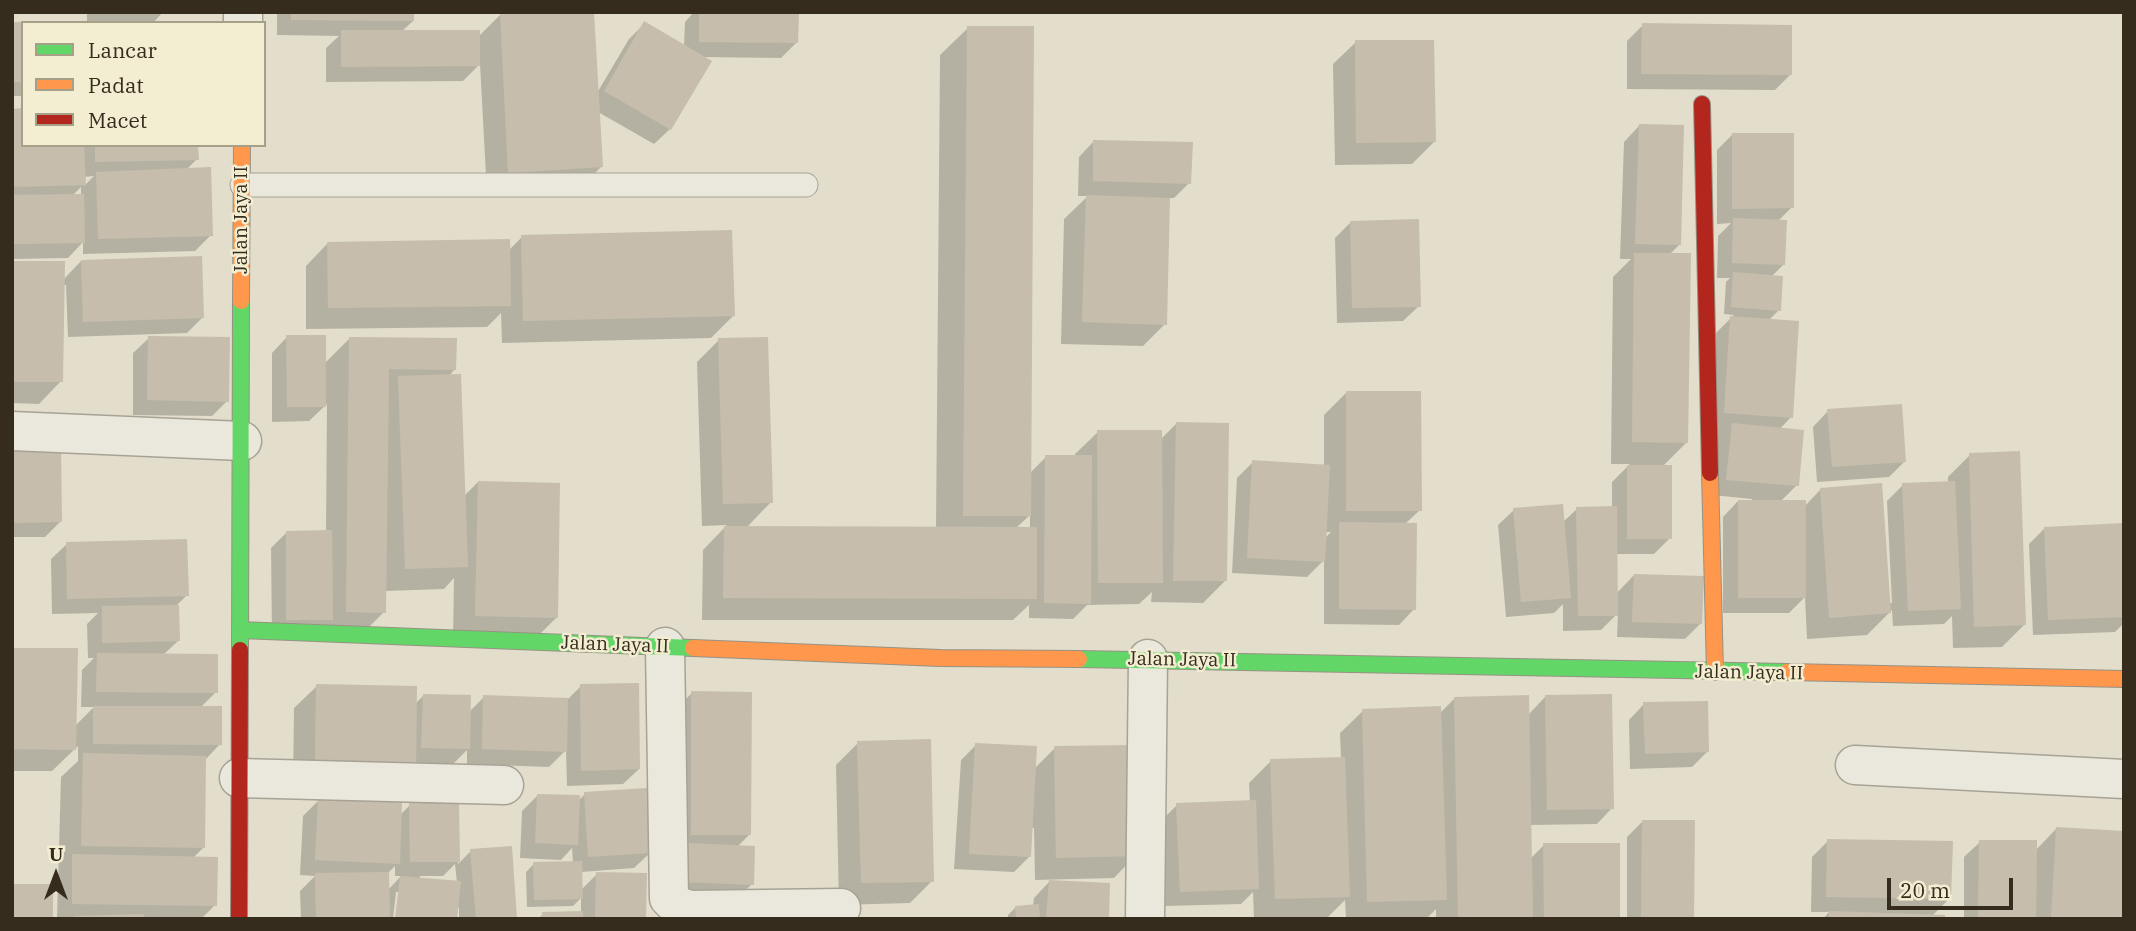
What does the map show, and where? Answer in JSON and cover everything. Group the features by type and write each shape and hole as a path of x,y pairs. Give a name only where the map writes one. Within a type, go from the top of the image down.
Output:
{"street":[{"path":"1702,104 1715,672"},
{"name":"Jalan Jaya II","path":"239,919 242,147"},
{"path":"12,432 242,442"},
{"name":"Jalan Jaya II","path":"240,630 940,658 1148,659 2124,679"},
{"path":"665,647 668,898 677,906 690,910 841,908"},
{"path":"1145,919 1148,659"},
{"path":"1855,765 2124,779"},
{"path":"239,778 504,785"}],"lane":[{"path":"242,185 806,185"}],"building":[{"path":"291,12 414,12 414,21 291,20"},
{"path":"500,12 594,12 603,167 508,173"},
{"path":"699,12 799,12 798,43 699,42"},
{"path":"644,21 712,61 671,130 604,91"},
{"path":"12,22 21,22 21,82 12,82"},
{"path":"1642,23 1792,25 1792,75 1641,74"},
{"path":"967,26 1034,26 1031,516 963,516"},
{"path":"341,30 480,30 480,66 341,67"},
{"path":"1355,40 1434,40 1436,142 1356,143"},
{"path":"21,108 21,147 84,147 86,185 12,187 12,109"},
{"path":"1639,124 1684,125 1681,245 1635,244"},
{"path":"1732,133 1794,133 1794,208 1732,209"},
{"path":"1093,140 1193,142 1191,184 1093,181"},
{"path":"95,147 198,147 199,160 95,162"},
{"path":"211,167 213,236 98,239 96,172"},
{"path":"84,194 85,243 12,244 12,195"},
{"path":"1086,195 1170,198 1167,325 1082,322"},
{"path":"1733,218 1787,220 1785,265 1732,263"},
{"path":"1419,219 1421,307 1352,308 1350,221"},
{"path":"732,230 735,316 523,321 521,235"},
{"path":"510,239 511,306 328,308 327,242"},
{"path":"1634,253 1691,253 1688,443 1632,442"},
{"path":"202,256 204,318 83,322 81,260"},
{"path":"12,261 65,261 63,382 12,382"},
{"path":"1733,272 1783,276 1781,311 1731,307"},
{"path":"1730,316 1799,321 1793,418 1724,413"},
{"path":"286,335 326,335 326,407 287,407"},
{"path":"148,336 230,337 229,402 147,400"},
{"path":"349,337 457,338 456,370 389,369 386,613 346,612"},
{"path":"768,337 773,503 723,504 718,338"},
{"path":"461,374 468,567 405,569 398,376"},
{"path":"1346,391 1421,391 1422,511 1346,511"},
{"path":"1902,404 1906,462 1832,467 1827,409"},
{"path":"1176,422 1229,423 1227,581 1173,581"},
{"path":"1732,423 1804,430 1799,486 1726,480"},
{"path":"1097,430 1162,430 1163,583 1098,583"},
{"path":"61,448 62,522 12,523 12,449"},
{"path":"2020,451 2026,625 1974,627 1969,453"},
{"path":"1045,455 1092,455 1091,604 1044,603"},
{"path":"1252,460 1330,465 1325,562 1247,558"},
{"path":"1627,465 1672,465 1672,539 1627,539"},
{"path":"478,481 560,483 558,618 475,616"},
{"path":"1955,481 1961,609 1908,611 1902,483"},
{"path":"1882,483 1891,613 1829,618 1820,488"},
{"path":"1738,500 1806,500 1806,598 1738,598"},
{"path":"1563,504 1571,598 1521,602 1513,508"},
{"path":"1617,506 1618,616 1578,616 1576,507"},
{"path":"1339,522 1417,523 1416,610 1339,609"},
{"path":"2124,523 2124,617 2048,620 2044,527"},
{"path":"724,526 1037,527 1037,599 723,598"},
{"path":"332,530 333,620 286,620 286,531"},
{"path":"187,539 189,596 67,599 66,542"},
{"path":"1634,574 1704,576 1702,624 1632,622"},
{"path":"179,605 180,641 102,643 102,606"},
{"path":"12,648 78,648 76,750 12,749"},
{"path":"97,653 218,654 218,693 96,692"},
{"path":"639,683 640,769 581,771 580,684"},
{"path":"316,684 417,686 416,769 315,767"},
{"path":"691,691 752,692 751,835 691,835"},
{"path":"423,694 471,695 470,749 421,748"},
{"path":"1612,694 1614,809 1547,810 1545,695"},
{"path":"483,695 568,698 567,752 482,749"},
{"path":"1529,695 1533,919 1458,919 1454,697"},
{"path":"1708,701 1709,752 1645,754 1643,702"},
{"path":"93,706 222,706 222,745 93,744"},
{"path":"1441,706 1447,900 1367,902 1362,709"},
{"path":"931,739 934,882 861,883 857,741"},
{"path":"975,743 1037,746 1031,857 969,854"},
{"path":"1135,745 1138,856 1056,858 1054,746"},
{"path":"83,753 206,756 205,848 81,846"},
{"path":"1345,757 1350,897 1275,899 1270,759"},
{"path":"647,788 652,853 588,857 584,792"},
{"path":"537,794 580,795 578,845 535,843"},
{"path":"318,799 402,802 400,864 315,860"},
{"path":"1256,800 1259,889 1180,892 1176,803"},
{"path":"459,802 460,862 410,862 409,803"},
{"path":"1642,820 1695,820 1694,919 1641,919"},
{"path":"2056,827 2124,831 2124,919 2051,919"},
{"path":"1827,839 1953,841 1951,899 1826,897"},
{"path":"1979,840 2037,840 2036,919 1978,919"},
{"path":"685,843 755,846 754,885 683,882"},
{"path":"1543,843 1620,843 1620,919 1544,919"},
{"path":"512,846 517,919 476,919 470,849"},
{"path":"72,854 218,857 217,906 72,904"},
{"path":"582,861 583,899 534,900 533,862"},
{"path":"389,872 390,919 316,919 315,873"},
{"path":"596,872 647,873 646,919 595,919"},
{"path":"400,876 461,881 457,919 395,919"},
{"path":"1049,880 1110,883 1109,919 1046,919"},
{"path":"12,884 53,884 53,919 12,919"},
{"path":"1039,904 1040,919 1016,919 1015,906"},
{"path":"583,911 583,919 542,919 542,912"},
{"path":"1829,911 1945,915 1945,919 1829,919"},
{"path":"144,914 144,919 74,919 74,916"}],"traffic: fast":[{"path":"240,650 241,301"},
{"path":"240,630 693,648"},
{"path":"1079,659 1787,672"}],"traffic: slow":[{"path":"241,301 242,147"},
{"path":"1710,473 1715,672"},
{"path":"693,648 940,658 1079,659"},
{"path":"1787,672 2124,679"}],"traffic: jam":[{"path":"1702,104 1710,473"},
{"path":"239,919 240,650"}]}
